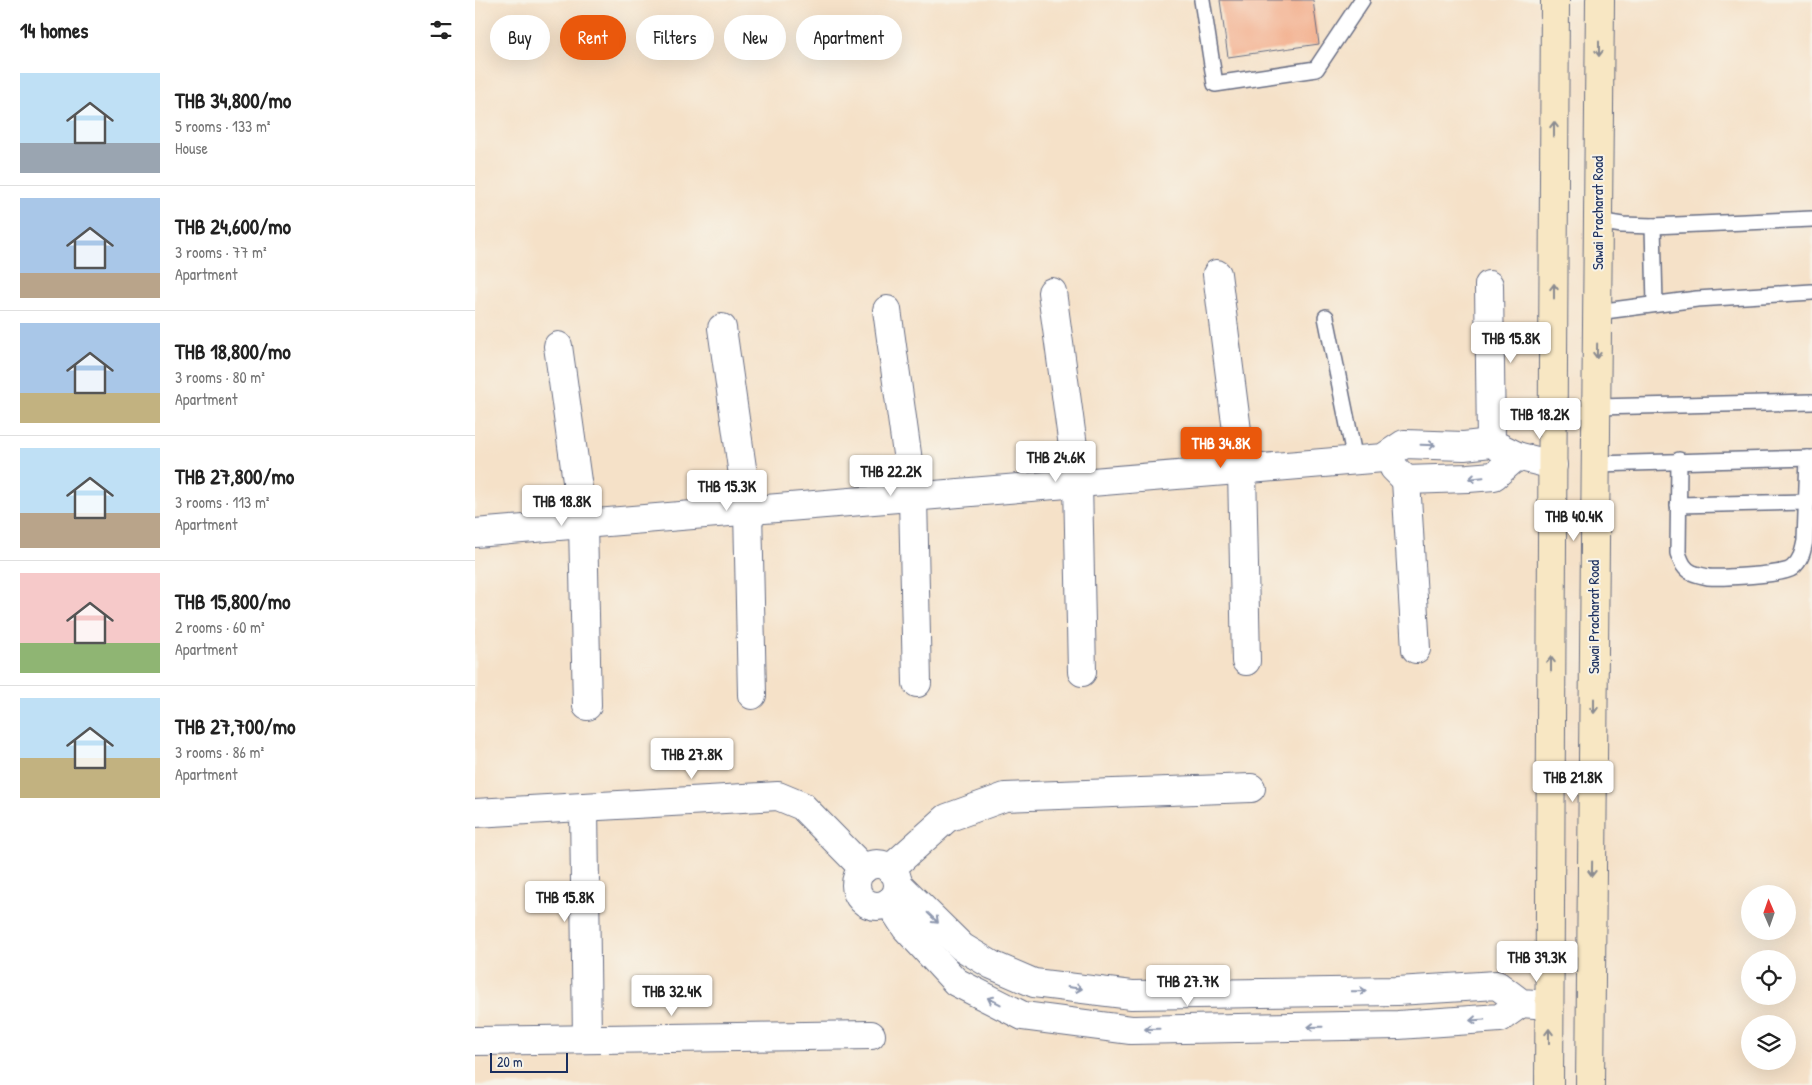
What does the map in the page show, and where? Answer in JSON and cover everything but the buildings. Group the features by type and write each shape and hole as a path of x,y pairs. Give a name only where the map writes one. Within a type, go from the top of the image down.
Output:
{"main road":[{"path":"1549,1085 1555,0"},
{"name":"Sawai Pracharat Road","path":"1590,1085 1599,0"},
{"path":"1551,783 1593,781"}],"street":[{"path":"1217,274 1242,470 1247,661"},
{"path":"1489,285 1491,443"},
{"path":"1052,292 1078,483 1082,672"},
{"path":"887,310 913,497 917,683"},
{"path":"722,328 748,510 752,695"},
{"path":"558,346 583,524 587,706"},
{"path":"475,533 1383,458 1404,444 1464,446 1491,443 1517,456 1553,465"},
{"path":"1383,458 1407,480 1494,476 1517,456"},
{"path":"1407,480 1416,649"},
{"path":"885,881 947,818 1005,798 1251,788"},
{"path":"475,813 778,796 802,806 885,881 962,946 992,965 1033,983 1132,995 1397,990 1497,985 1521,1003 1549,1005"},
{"path":"585,807 587,1040"},
{"path":"885,881 906,928 956,982 1023,1016 1131,1030 1398,1025 1500,1018 1521,1003"},
{"path":"1397,990 1398,1025"},
{"path":"1189,994 1191,1029"},
{"path":"475,1041 871,1035"}],"lane":[{"path":"1202,0 1215,84 1316,69 1362,0"},
{"path":"1598,221 1622,225 1653,226 1812,219"},
{"path":"1653,226 1655,304"},
{"path":"1597,312 1697,299 1812,292"},
{"path":"1326,317 1355,460"},
{"path":"1596,407 1812,402"},
{"path":"1596,464 1679,460 1810,458 1803,553 1791,569 1779,573 1709,577 1692,573 1682,564 1678,552 1679,460"},
{"path":"1678,505 1807,502"}]}
